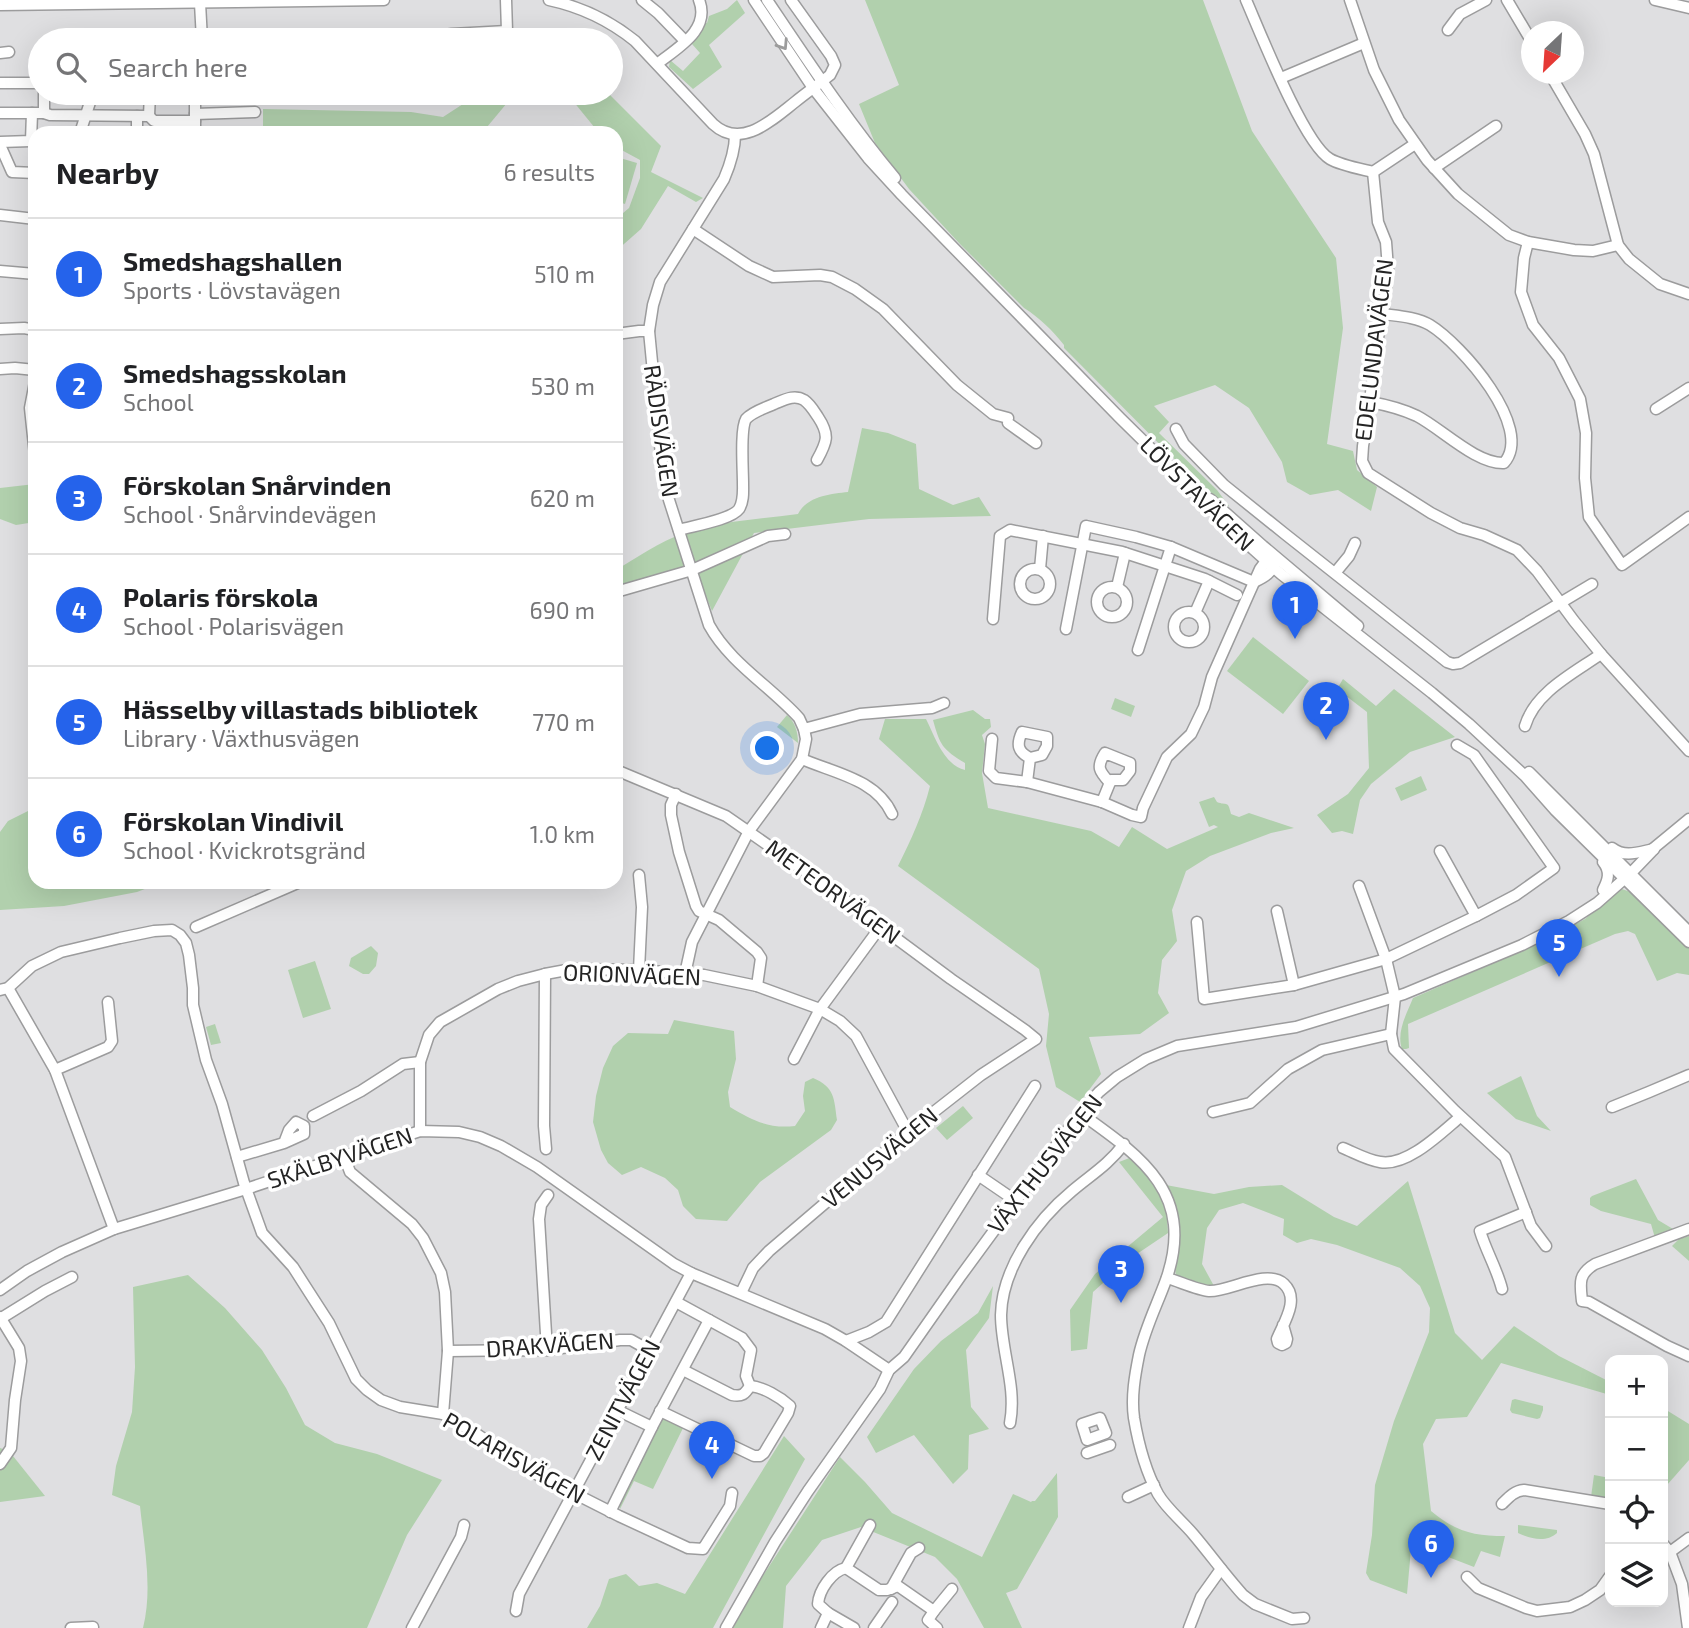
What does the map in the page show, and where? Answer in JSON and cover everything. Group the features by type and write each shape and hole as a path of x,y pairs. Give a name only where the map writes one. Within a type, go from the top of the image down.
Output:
{"street":[{"path":"0,5 384,0"},
{"path":"506,0 508,28"},
{"path":"549,0 579,8 618,28"},
{"path":"642,0 685,41"},
{"path":"657,64 697,29 702,13 699,0"},
{"name":"LÖVSTAVÄGEN","path":"754,0 798,69 868,158 1120,418 1272,562 1469,724 1525,776 1586,841 1689,932"},
{"name":"LÖVSTAVÄGEN","path":"767,0 875,154 932,219 1272,562 1487,734 1529,772 1597,839 1625,874 1689,942"},
{"path":"623,32 635,41 718,130 735,135 745,134 771,121 830,75 835,65 791,0"},
{"path":"1246,0 1298,115 1316,144 1330,159 1373,172 1415,144"},
{"path":"1350,0 1374,70 1399,120 1415,144 1458,194 1509,235 1528,242 1584,251 1618,245"},
{"path":"1448,30 1460,14 1486,0"},
{"path":"1507,0 1521,24"},
{"path":"1655,0 1689,8"},
{"path":"200,3 201,28"},
{"path":"1281,78 1364,43"},
{"path":"0,83 28,83"},
{"path":"1556,84 1594,154 1618,245 1629,260 1660,284 1689,294"},
{"path":"44,105 44,113"},
{"path":"82,126 89,105"},
{"path":"149,105 149,116"},
{"path":"195,105 195,126"},
{"path":"0,113 149,116 155,121 255,112"},
{"path":"32,113 32,126"},
{"path":"136,116 137,126"},
{"path":"1434,167 1496,126"},
{"name":"RÄDISVÄGEN","path":"735,135 731,164 724,179 660,282 653,305 649,331 663,476 705,614 718,640 729,654 790,708 804,729"},
{"path":"28,142 0,143 12,173 28,173"},
{"name":"EDELUNDAVÄGEN","path":"1373,172 1378,222 1386,242 1388,269 1363,446 1362,461 1368,472 1432,513 1517,550 1537,571 1601,654 1689,751"},
{"path":"0,215 28,218"},
{"path":"693,229 749,266 773,277 820,275 832,277 855,289 883,309 957,385 1036,443"},
{"path":"1528,242 1521,292 1533,325 1559,358 1580,399 1586,433 1589,517 1622,565 1689,517"},
{"path":"0,271 28,273"},
{"path":"1370,402 1400,408 1420,418 1482,458 1504,463 1510,456 1513,447 1501,404 1456,346 1429,324 1404,316 1383,314"},
{"path":"0,329 28,329"},
{"path":"623,333 649,331"},
{"path":"0,369 28,369"},
{"path":"1656,409 1689,388"},
{"path":"679,530 733,514 739,509 743,496 743,428 748,417 761,409 789,398 796,397 806,401 824,425 826,433 824,447 817,460"},
{"path":"1176,429 1184,444 1224,485 1447,662 1460,663 1592,584"},
{"path":"1066,629 1087,526 1171,547 1254,582"},
{"path":"993,619 1000,536 1010,530 1125,553 1209,581 1237,594"},
{"path":"623,590 692,570 768,536 785,534"},
{"path":"1040,569 1043,536"},
{"path":"1335,573 1349,556 1355,543"},
{"path":"1138,650 1171,547"},
{"path":"1117,587 1125,553"},
{"path":"992,738 989,771 996,778 1027,782 1102,802 1141,817 1167,757 1191,734 1204,707 1212,677 1254,582 1264,578 1272,562"},
{"path":"1195,612 1209,581"},
{"path":"1525,726 1536,705 1559,682 1601,654"},
{"path":"685,974 692,942 749,831 802,759 806,739 804,729 860,714 932,708 944,703"},
{"path":"1198,922 1204,999 1294,985 1386,959 1516,895 1554,868 1474,755 1457,745"},
{"path":"1027,782 1030,758"},
{"path":"802,759 853,778 886,801 892,814"},
{"name":"METEORVÄGEN","path":"623,773 726,816 1035,1039"},
{"path":"1102,802 1110,783"},
{"path":"676,794 671,805 671,815 696,906 699,911 719,920 757,952 761,958 757,986"},
{"path":"1625,874 1689,819"},
{"path":"1597,839 1625,855 1654,849"},
{"path":"1586,841 1609,871 1603,890"},
{"path":"1440,851 1476,916"},
{"name":"VÄXTHUSVÄGEN","path":"726,1628 775,1542 880,1389 889,1370 904,1357 1080,1113 1099,1092 1146,1059 1177,1046 1296,1027 1395,997 1522,945 1569,921 1625,874"},
{"name":"VÄXTHUSVÄGEN","path":"1578,914 1597,903 1625,874"},
{"path":"639,875 642,907 639,970"},
{"path":"1359,886 1386,959 1395,997 1391,1034 1395,1049 1460,1116 1505,1157 1531,1226 1546,1246"},
{"path":"196,927 284,889"},
{"path":"1278,911 1294,985"},
{"path":"794,1059 820,1009 881,926"},
{"name":"POLARISVÄGEN","path":"4,989 32,966 61,952 155,931 172,930 180,935 186,943 193,1005 206,1060 262,1233 293,1267 329,1323 356,1379 381,1400 400,1407 443,1414 536,1474 688,1548 703,1549 730,1506 732,1493"},
{"name":"ORIONVÄGEN","path":"420,1131 420,1062 429,1035 440,1022 498,989 545,974 572,969 704,975 757,986 820,1009 840,1021 856,1036 908,1132"},
{"path":"545,974 546,1149"},
{"path":"4,989 54,1070 114,1229"},
{"path":"54,1070 108,1047 112,1041 108,1002"},
{"path":"1213,1112 1250,1103 1288,1069 1322,1050 1391,1034"},
{"name":"VENUSVÄGEN","path":"741,1293 753,1268 769,1251 908,1132 981,1075 1035,1039"},
{"path":"313,1116 403,1065 420,1062"},
{"path":"1612,1107 1689,1075"},
{"path":"846,1341 886,1322 1035,1086"},
{"path":"1080,1113 1124,1144 1159,1181 1168,1200 1175,1230 1167,1278 1143,1337 1134,1380 1133,1416 1141,1452 1154,1485 1161,1499 1243,1595 1255,1604 1292,1619 1304,1619"},
{"path":"1343,1148 1382,1163 1397,1161 1410,1156 1460,1116"},
{"name":"SKÄLBYVÄGEN","path":"0,1290 62,1252 114,1229 246,1189 420,1131 459,1132 501,1146 537,1167 674,1264 825,1329 889,1370"},
{"path":"237,1157 284,1143"},
{"path":"1010,1423 1013,1403 1001,1318 1004,1292 1011,1272 1045,1218 1072,1191 1108,1164 1124,1144"},
{"path":"344,1156 350,1172 412,1224 423,1238 441,1273 445,1292 448,1351 443,1414"},
{"path":"978,1175 1016,1201"},
{"path":"547,1350 539,1219 541,1205 548,1195"},
{"path":"1502,1289 1480,1231 1526,1212"},
{"path":"1689,1229 1595,1264 1584,1273 1580,1281 1582,1301 1589,1302 1689,1356"},
{"name":"ZENITVÄGEN","path":"516,1611 519,1594 691,1273"},
{"path":"0,1464 11,1448 22,1361 19,1348 1,1318 72,1277"},
{"path":"1167,1278 1210,1291 1267,1278 1279,1279 1291,1292 1292,1304 1283,1325"},
{"path":"676,1302 742,1338 751,1350 746,1376 750,1386"},
{"path":"610,1512 709,1320"},
{"name":"DRAKVÄGEN","path":"448,1351 547,1350 620,1340 631,1340 649,1350"},
{"path":"683,1370 732,1395 745,1394 750,1386"},
{"path":"660,1411 754,1456 760,1456 765,1453 790,1406 756,1386 750,1386"},
{"path":"617,1410 652,1427"},
{"path":"0,1445 11,1448"},
{"path":"1087,1453 1110,1445"},
{"path":"1128,1497 1154,1485"},
{"path":"1502,1504 1518,1490 1605,1503"},
{"path":"412,1628 461,1537 464,1525"},
{"path":"854,1628 828,1614 818,1604 818,1598 833,1574 846,1568 870,1525"},
{"path":"1668,1547 1689,1538"},
{"path":"891,1588 911,1553 919,1548"},
{"path":"1668,1552 1687,1600 1688,1628"},
{"path":"846,1568 879,1590 898,1586 934,1611"},
{"path":"1189,1628 1200,1597 1221,1569"},
{"path":"1467,1577 1478,1588 1537,1611 1570,1607 1586,1600 1601,1590 1605,1584"},
{"path":"937,1628 928,1620 952,1590"},
{"path":"874,1628 892,1602"},
{"path":"821,1628 828,1614"},
{"path":"71,1628 93,1627"}],"green space":[{"path":"737,0 745,13 709,45 722,67 693,89 669,67 670,60 683,71 700,53 691,41 704,22 707,23 709,16 727,9"},
{"path":"865,0 1203,0 1252,131 1336,258 1343,328 1327,444 1353,451 1357,470 1377,487 1371,511 1338,490 1310,495 1287,482 1282,462 1249,408 1215,385 1154,406 1169,422 1159,433 1217,490 1229,506 1218,503 1064,348 1050,329 1024,308 959,243 909,189 875,143 859,104 899,85"},
{"path":"461,105 505,105 488,126 263,126 263,109 411,112 443,117"},
{"path":"576,105 620,105 661,146 651,172 703,198 696,202 668,186 641,229 623,245 623,213 629,208 640,178 640,160 623,151 623,126 593,126"},
{"path":"623,159 637,163 625,204 623,203"},
{"path":"862,428 888,433 916,444 919,489 953,505 979,497 991,516 869,519 754,533 712,611 696,571 623,586 623,566 675,537 726,523 798,514 813,500 848,492"},
{"path":"28,485 28,523 16,525 0,519 0,488"},
{"path":"1253,637 1309,681 1283,714 1227,671"},
{"path":"1343,679 1376,706 1394,689 1455,737 1410,752 1371,784 1360,800 1353,834 1342,831 1332,833 1317,815 1348,794 1369,768 1367,712 1337,689"},
{"path":"1115,698 1135,706 1131,717 1111,709"},
{"path":"973,710 985,719 990,719 991,727 982,735 985,744 982,773 988,808 1091,831 1119,847 1132,827 1167,849 1218,827 1209,827 1199,802 1214,797 1217,802 1228,805 1231,814 1239,817 1249,813 1294,828 1271,833 1210,856 1186,871 1172,910 1177,941 1162,960 1158,993 1169,1013 1140,1034 1089,1037 1101,1074 1080,1102 1056,1087 1046,1046 1049,1014 1039,969 898,866 924,807 930,786 879,739 885,719 926,719 946,756 965,770 965,763 943,746 933,720"},
{"path":"787,715 796,727 798,743 777,727"},
{"path":"1421,776 1427,790 1401,801 1395,788"},
{"path":"28,811 28,889 145,889 64,906 0,910 0,832 8,821"},
{"path":"1622,889 1636,894 1689,948 1689,975 1677,973 1657,981 1635,934 1628,931 1615,934 1408,1024 1409,1048 1402,1049 1401,1029 1413,998 1546,940 1585,919"},
{"path":"371,946 378,953 376,966 369,974 363,974 349,966 351,958"},
{"path":"315,961 331,1009 303,1018 288,970"},
{"path":"674,1020 734,1031 736,1059 728,1092 730,1107 746,1116 768,1125 795,1126 805,1111 805,1082 813,1078 826,1085 834,1100 837,1120 831,1130 760,1182 727,1221 696,1219 683,1206 678,1190 665,1178 641,1167 622,1175 608,1163 601,1150 593,1122 603,1068 613,1046 628,1033 668,1034"},
{"path":"215,1024 221,1043 211,1045 206,1027"},
{"path":"1521,1076 1537,1116 1551,1131 1516,1119 1487,1093"},
{"path":"963,1106 973,1118 947,1140 936,1128"},
{"path":"1132,1157 1153,1179 1166,1205 1168,1233 1131,1258 1093,1292 1087,1349 1071,1351 1070,1310 1095,1274 1163,1217 1119,1162"},
{"path":"1636,1179 1658,1220 1673,1229 1655,1238 1651,1224 1601,1211 1590,1205 1592,1196"},
{"path":"1408,1181 1455,1333 1482,1360 1514,1326 1559,1356 1605,1379 1605,1394 1501,1363 1467,1417 1436,1419 1423,1444 1431,1511 1457,1528 1484,1535 1505,1536 1500,1557 1481,1551 1474,1567 1430,1550 1411,1549 1407,1594 1370,1580 1366,1573 1372,1535 1375,1485 1394,1421 1429,1332 1430,1308 1420,1286 1400,1268 1337,1245 1311,1239 1297,1243 1283,1235 1284,1219 1243,1203 1219,1210 1207,1228 1202,1264 1214,1286 1201,1285 1176,1276 1179,1231 1177,1216 1166,1185 1214,1194 1249,1187 1282,1185 1334,1217 1357,1226"},
{"path":"1689,1236 1689,1261 1672,1246 1679,1239"},
{"path":"188,1275 225,1308 262,1350 305,1425 335,1443 377,1454 442,1480 407,1535 367,1628 143,1628 148,1582 140,1506 112,1495 116,1466 132,1412 135,1367 133,1287"},
{"path":"993,1286 989,1318 966,1350 971,1407 989,1429 969,1435 968,1469 953,1484 914,1435 876,1453 867,1437 914,1369 941,1341 978,1313"},
{"path":"1512,1400 1543,1406 1540,1418 1512,1413"},
{"path":"1668,1411 1689,1424 1689,1460 1668,1484"},
{"path":"661,1417 685,1424 653,1489 634,1481 620,1509 619,1504"},
{"path":"784,1436 805,1459 713,1628 587,1628 600,1606 609,1579 626,1574 639,1586 657,1583 685,1594"},
{"path":"0,1448 9,1451 45,1496 0,1502"},
{"path":"840,1457 892,1513 982,1557 1013,1494 1031,1502 1035,1501 1057,1473 1058,1517 1017,1589 1006,1593 1022,1628 984,1628 957,1579 935,1557 861,1527 822,1540 786,1586 783,1628 733,1628 759,1582"},
{"path":"1594,1475 1605,1477 1605,1501 1591,1497"},
{"path":"1518,1525 1557,1530 1557,1533 1548,1538 1533,1538 1518,1533"}],"place":[{"name":"Smedshagshallen","path":"1295,639"},
{"name":"Smedshagsskolan","path":"1326,740"},
{"name":"Hässelby villastads bibliotek","path":"1559,977"},
{"name":"Förskolan Snårvinden","path":"1121,1303"},
{"name":"Polaris förskola","path":"712,1479"},
{"name":"Förskolan Vindivil","path":"1431,1578"}]}
